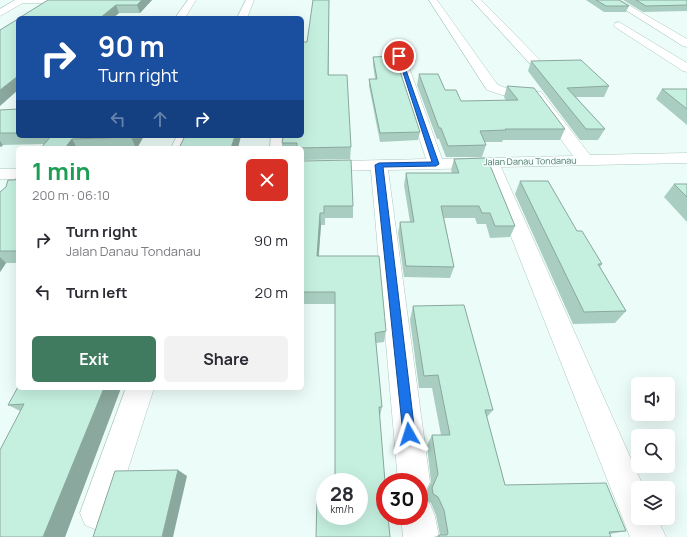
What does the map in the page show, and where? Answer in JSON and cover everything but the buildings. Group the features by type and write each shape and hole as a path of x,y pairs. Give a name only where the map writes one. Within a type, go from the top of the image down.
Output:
{"street":[{"path":"0,12 21,0 92,0"},
{"path":"181,16 192,0"},
{"path":"243,16 250,0"},
{"path":"433,0 492,87 500,91 529,93 536,95 585,160"},
{"path":"476,0 537,64"},
{"path":"614,0 687,44"},
{"path":"619,25 687,68"},
{"path":"399,56 436,164"},
{"name":"Jalan Danau Tondanau","path":"304,167 687,158"},
{"path":"490,162 631,497"},
{"path":"379,165 413,473"},
{"path":"0,174 16,174"},
{"path":"98,513 139,390"},
{"path":"419,525 420,537"},
{"path":"643,525 648,537"}],"route":[{"path":"399,56 436,164 379,165 409,434"}]}
